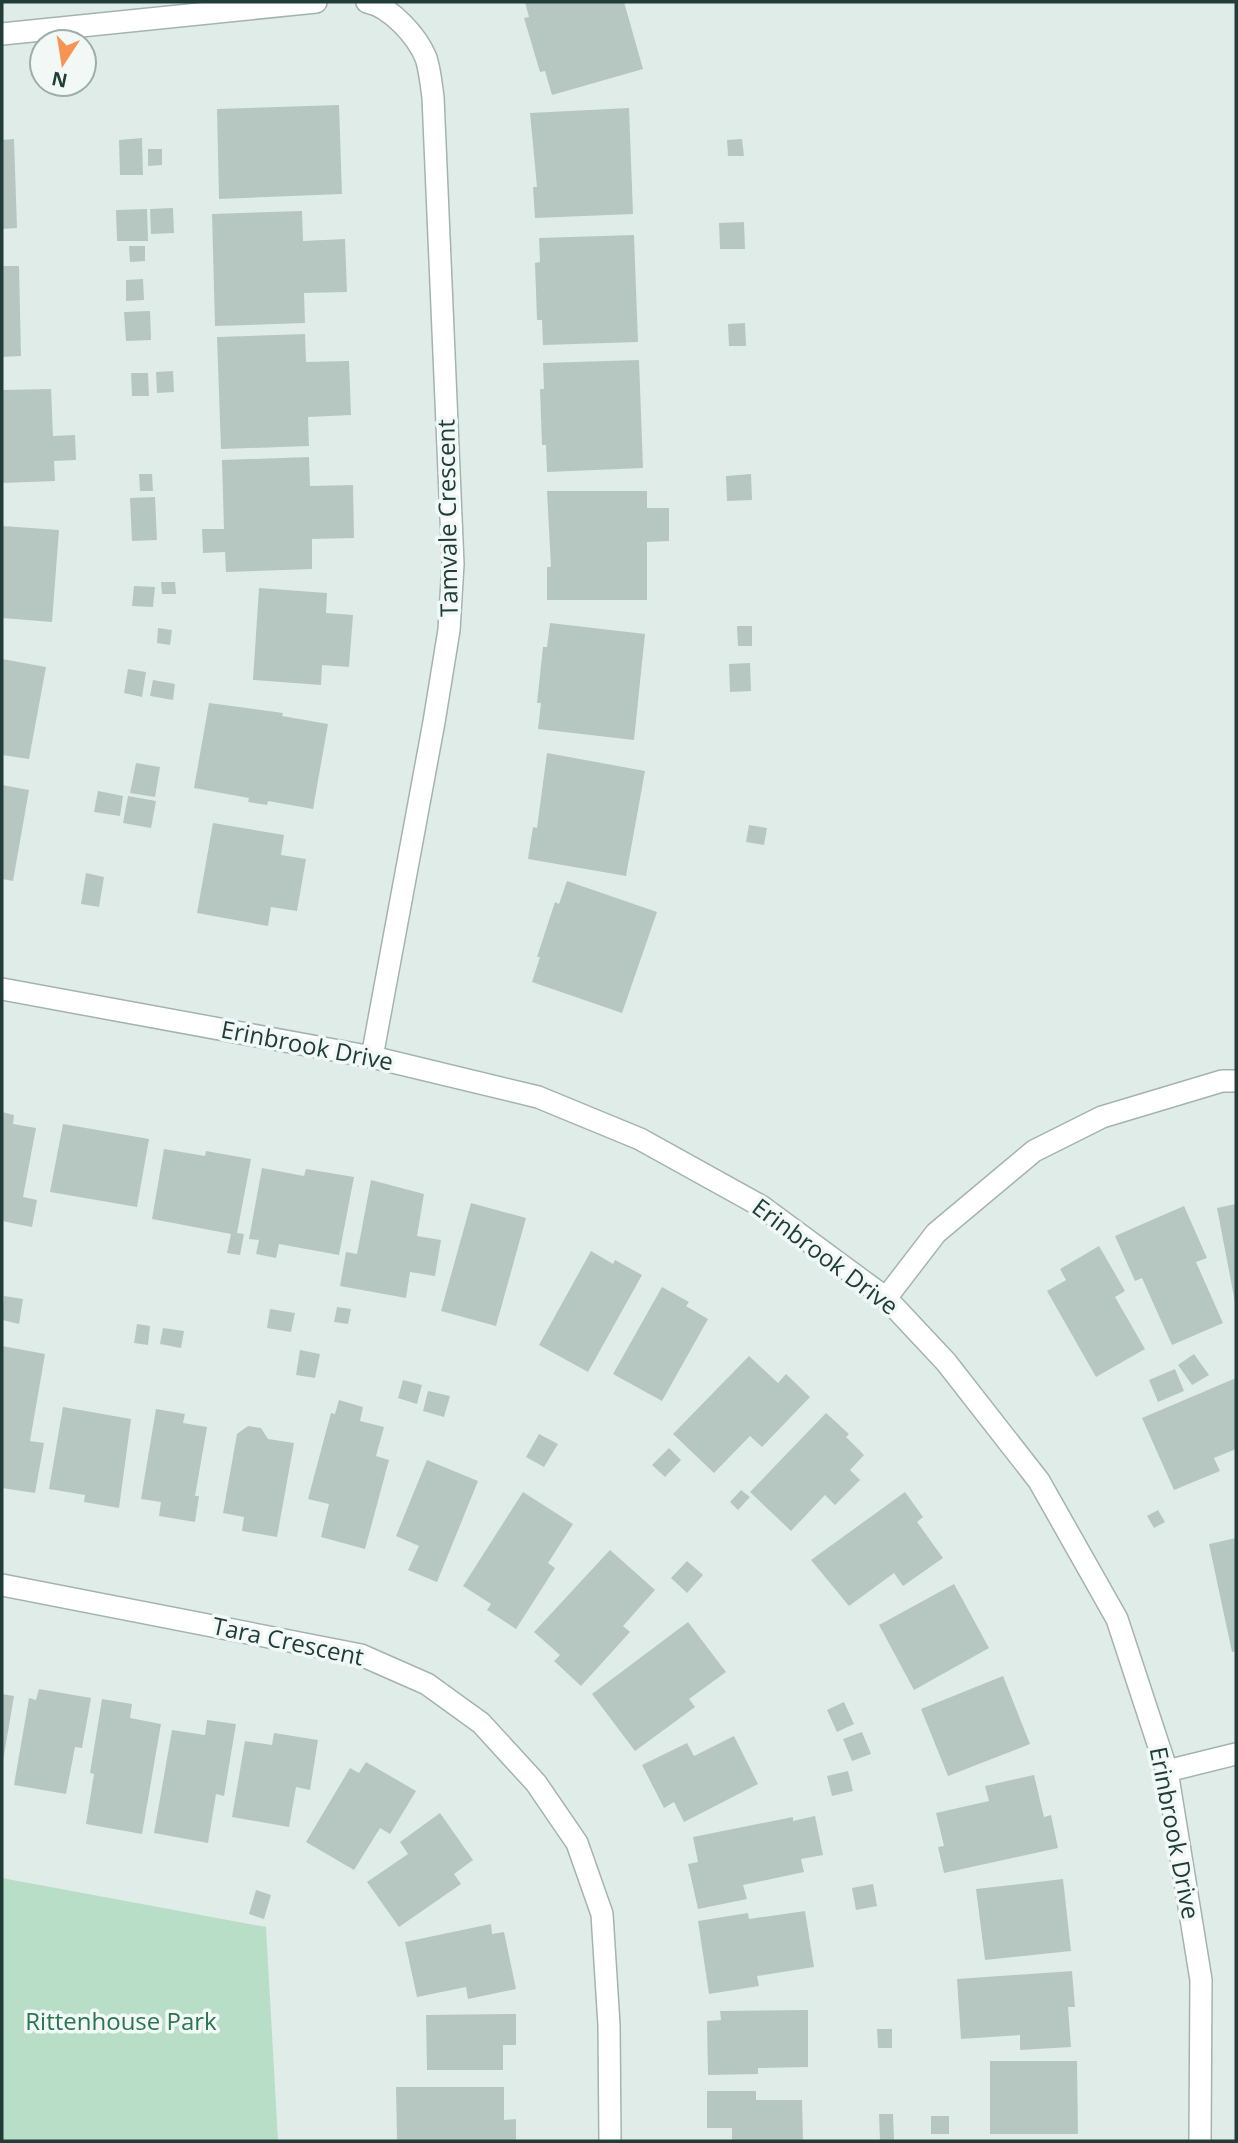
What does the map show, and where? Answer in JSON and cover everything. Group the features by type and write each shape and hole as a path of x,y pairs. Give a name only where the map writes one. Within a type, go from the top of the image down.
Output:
{"street":[{"path":"2,34 316,2"},
{"name":"Tamvale Crescent","path":"367,2 383,10 411,33 426,59 433,97 453,564 449,631 372,1056"},
{"name":"Erinbrook Drive","path":"2,989 372,1056 538,1097 640,1139 761,1206 886,1298 946,1362 1038,1481 1117,1619 1167,1771 1201,1980 1200,2141"},
{"path":"886,1298 936,1233 1034,1151 1102,1117 1222,1081 1236,1081"},
{"name":"Tara Crescent","path":"2,1585 361,1655 427,1684 481,1723 536,1783 577,1843 602,1914 609,2025 610,2141"},
{"path":"1167,1771 1236,1754"}],"green space":[{"name":"Rittenhouse Park","path":"2,1878 266,1927 278,2141 2,2141"}],"building":[{"path":"525,2 624,2 643,69 552,95 545,71 540,72 524,18 529,17"},
{"path":"339,105 342,194 219,199 217,109"},
{"path":"629,108 633,214 535,218 533,187 537,187 530,113"},
{"path":"142,138 143,175 120,175 119,140"},
{"path":"14,139 17,228 2,229 2,140"},
{"path":"742,139 744,156 728,156 727,140"},
{"path":"148,149 162,149 162,165 148,166"},
{"path":"173,208 174,233 151,234 150,209"},
{"path":"147,209 148,241 117,241 116,210"},
{"path":"302,211 303,241 345,239 347,292 304,293 305,323 215,326 212,214"},
{"path":"744,222 745,249 720,249 719,223"},
{"path":"634,235 638,342 543,345 542,320 537,320 535,263 540,262 539,238"},
{"path":"129,246 145,246 145,261 130,262"},
{"path":"2,266 19,266 21,356 2,357"},
{"path":"143,279 144,300 126,301 126,280"},
{"path":"150,311 151,340 126,341 124,312"},
{"path":"745,323 746,346 729,346 728,324"},
{"path":"305,334 306,362 349,361 351,415 308,417 309,446 221,449 217,337"},
{"path":"639,360 643,468 547,472 546,445 542,445 540,389 544,389 543,363"},
{"path":"173,371 174,392 157,393 156,372"},
{"path":"131,373 148,373 149,396 132,396"},
{"path":"51,389 53,436 75,435 76,460 54,461 55,481 2,483 2,390"},
{"path":"309,457 310,486 353,485 354,538 312,539 312,569 226,572 225,552 203,553 202,529 224,529 222,460"},
{"path":"139,474 152,474 153,491 140,491"},
{"path":"751,474 752,500 727,501 726,476"},
{"path":"547,491 647,491 647,508 669,508 669,541 647,542 647,600 547,600 547,567 551,567"},
{"path":"155,497 157,540 132,541 130,498"},
{"path":"2,526 59,530 52,622 2,618"},
{"path":"161,582 175,582 176,594 162,594"},
{"path":"134,586 155,587 153,607 132,606"},
{"path":"259,588 327,593 326,613 353,615 349,667 322,665 321,685 253,680"},
{"path":"550,623 645,634 634,740 538,729 541,703 537,703 543,647 547,647"},
{"path":"737,626 752,626 752,646 738,646"},
{"path":"158,628 172,630 170,645 157,643"},
{"path":"2,659 46,667 29,759 2,755"},
{"path":"750,663 751,691 730,692 729,664"},
{"path":"128,669 146,672 142,697 124,693"},
{"path":"153,680 175,684 173,700 150,696"},
{"path":"209,703 283,713 282,716 328,724 313,809 268,801 267,805 248,802 249,798 194,788"},
{"path":"547,753 645,771 626,876 528,859 533,827 537,828"},
{"path":"136,763 160,767 155,797 130,793"},
{"path":"2,785 29,790 13,881 2,879"},
{"path":"98,791 123,796 120,816 94,812"},
{"path":"128,796 156,801 151,828 123,823"},
{"path":"213,823 284,835 281,855 306,859 297,911 271,907 268,926 197,913"},
{"path":"749,825 767,828 764,845 746,842"},
{"path":"86,873 104,877 99,907 81,904"},
{"path":"567,881 657,912 622,1013 532,982 540,957 537,957 555,902 559,904"},
{"path":"2,1112 14,1115 13,1124 36,1128 23,1197 37,1200 32,1227 2,1221"},
{"path":"63,1124 149,1139 137,1207 50,1192"},
{"path":"164,1149 205,1156 206,1151 251,1159 237,1233 244,1234 240,1255 227,1253 231,1234 152,1219"},
{"path":"262,1168 304,1176 306,1169 354,1177 339,1255 279,1244 276,1258 256,1254 259,1240 249,1239"},
{"path":"371,1180 424,1194 417,1236 441,1240 435,1276 410,1272 406,1298 340,1286 346,1252 357,1254"},
{"path":"471,1203 526,1218 496,1326 441,1311"},
{"path":"1236,1204 1236,1302 1235,1302 1217,1208"},
{"path":"1184,1206 1207,1258 1196,1262 1223,1323 1172,1345 1142,1278 1135,1281 1115,1236"},
{"path":"1099,1246 1125,1291 1115,1297 1145,1349 1096,1377 1047,1291 1066,1280 1060,1269"},
{"path":"591,1251 613,1264 615,1260 642,1275 588,1372 539,1345"},
{"path":"662,1287 689,1302 686,1306 708,1319 662,1401 613,1374"},
{"path":"4,1296 23,1299 19,1324 2,1320"},
{"path":"337,1307 351,1309 348,1324 334,1322"},
{"path":"270,1309 295,1313 291,1332 267,1328"},
{"path":"137,1324 150,1326 148,1345 134,1343"},
{"path":"163,1328 184,1331 181,1348 160,1344"},
{"path":"2,1346 45,1354 30,1441 44,1443 35,1493 2,1488"},
{"path":"300,1350 320,1354 315,1378 296,1375"},
{"path":"1194,1354 1209,1375 1192,1385 1178,1365"},
{"path":"749,1356 778,1383 786,1374 810,1397 762,1447 750,1436 714,1473 673,1434"},
{"path":"1175,1369 1184,1391 1158,1402 1149,1380"},
{"path":"1236,1378 1236,1449 1214,1458 1220,1471 1174,1490 1142,1418"},
{"path":"403,1380 422,1385 417,1404 398,1398"},
{"path":"428,1391 450,1396 444,1417 423,1411"},
{"path":"339,1400 363,1407 360,1421 384,1427 376,1456 389,1460 365,1549 321,1537 329,1504 308,1499 331,1413 335,1414"},
{"path":"63,1407 131,1419 119,1508 84,1502 85,1495 49,1489"},
{"path":"156,1409 185,1414 183,1423 207,1427 195,1496 199,1496 195,1522 159,1516 161,1502 141,1499"},
{"path":"826,1413 849,1434 846,1437 864,1455 850,1470 860,1480 835,1505 825,1495 791,1531 750,1492"},
{"path":"248,1426 261,1428 268,1439 294,1443 277,1537 242,1531 244,1517 223,1513 237,1434"},
{"path":"539,1434 558,1444 544,1467 526,1457"},
{"path":"669,1448 681,1460 665,1477 652,1465"},
{"path":"427,1460 478,1481 437,1582 408,1570 419,1546 396,1536"},
{"path":"741,1490 750,1497 738,1510 730,1502"},
{"path":"523,1492 573,1524 548,1563 555,1568 516,1629 487,1610 491,1604 463,1586"},
{"path":"905,1492 923,1517 917,1522 943,1558 903,1586 894,1573 849,1606 811,1560"},
{"path":"1158,1510 1165,1522 1154,1528 1147,1516"},
{"path":"1236,1538 1236,1651 1232,1652 1209,1544"},
{"path":"610,1550 655,1590 623,1626 630,1632 581,1686 554,1661 560,1655 534,1632"},
{"path":"687,1561 703,1575 687,1593 671,1578"},
{"path":"954,1584 989,1648 914,1690 879,1625"},
{"path":"688,1622 726,1672 689,1699 695,1707 635,1751 592,1694"},
{"path":"1003,1676 1030,1744 948,1776 921,1709"},
{"path":"39,1689 91,1698 82,1748 75,1747 66,1794 14,1785 29,1698 36,1700"},
{"path":"2,1694 14,1696 3,1761 2,1761"},
{"path":"102,1699 132,1704 130,1718 161,1724 142,1834 86,1824 94,1774 90,1773"},
{"path":"844,1702 854,1724 837,1732 827,1710"},
{"path":"207,1720 236,1724 224,1796 216,1794 208,1843 154,1833 172,1730 205,1735"},
{"path":"862,1732 871,1754 852,1761 843,1739"},
{"path":"274,1733 318,1740 310,1790 296,1787 289,1827 232,1817 245,1741 272,1745"},
{"path":"734,1736 758,1784 684,1822 674,1802 664,1808 642,1765 687,1743 694,1756"},
{"path":"366,1762 416,1791 390,1834 380,1828 354,1870 306,1842 350,1768 359,1773"},
{"path":"848,1771 853,1791 832,1796 827,1776"},
{"path":"1034,1775 1044,1817 1051,1815 1058,1848 944,1873 938,1847 944,1846 936,1813 989,1801 985,1786"},
{"path":"440,1813 473,1860 454,1874 461,1884 399,1927 367,1882 408,1854 400,1842"},
{"path":"815,1816 823,1855 801,1859 804,1872 743,1885 747,1899 698,1909 688,1864 698,1862 693,1837 793,1817 793,1821"},
{"path":"1063,1879 1071,1951 985,1960 976,1889"},
{"path":"873,1884 877,1906 856,1910 852,1888"},
{"path":"256,1890 271,1895 264,1919 249,1914"},
{"path":"805,1911 814,1967 757,1976 759,1986 709,1994 698,1921 748,1913 749,1919"},
{"path":"491,1924 492,1934 504,1932 516,1989 468,1999 466,1987 417,1997 405,1942"},
{"path":"1072,1971 1075,2007 1068,2007 1071,2047 1020,2050 1020,2035 961,2039 957,1979"},
{"path":"808,2010 808,2067 758,2068 758,2074 708,2075 707,2021 721,2020 720,2011"},
{"path":"516,2014 516,2045 503,2045 503,2070 427,2070 426,2015"},
{"path":"877,2029 892,2029 892,2048 878,2048"},
{"path":"990,2061 1077,2061 1078,2134 990,2134"},
{"path":"396,2087 504,2087 504,2120 516,2119 516,2141 397,2141"},
{"path":"707,2091 756,2091 756,2100 802,2100 803,2141 732,2141 732,2128 707,2128"},
{"path":"879,2114 893,2114 894,2140 880,2141"},
{"path":"931,2116 949,2116 949,2134 931,2134"}]}
